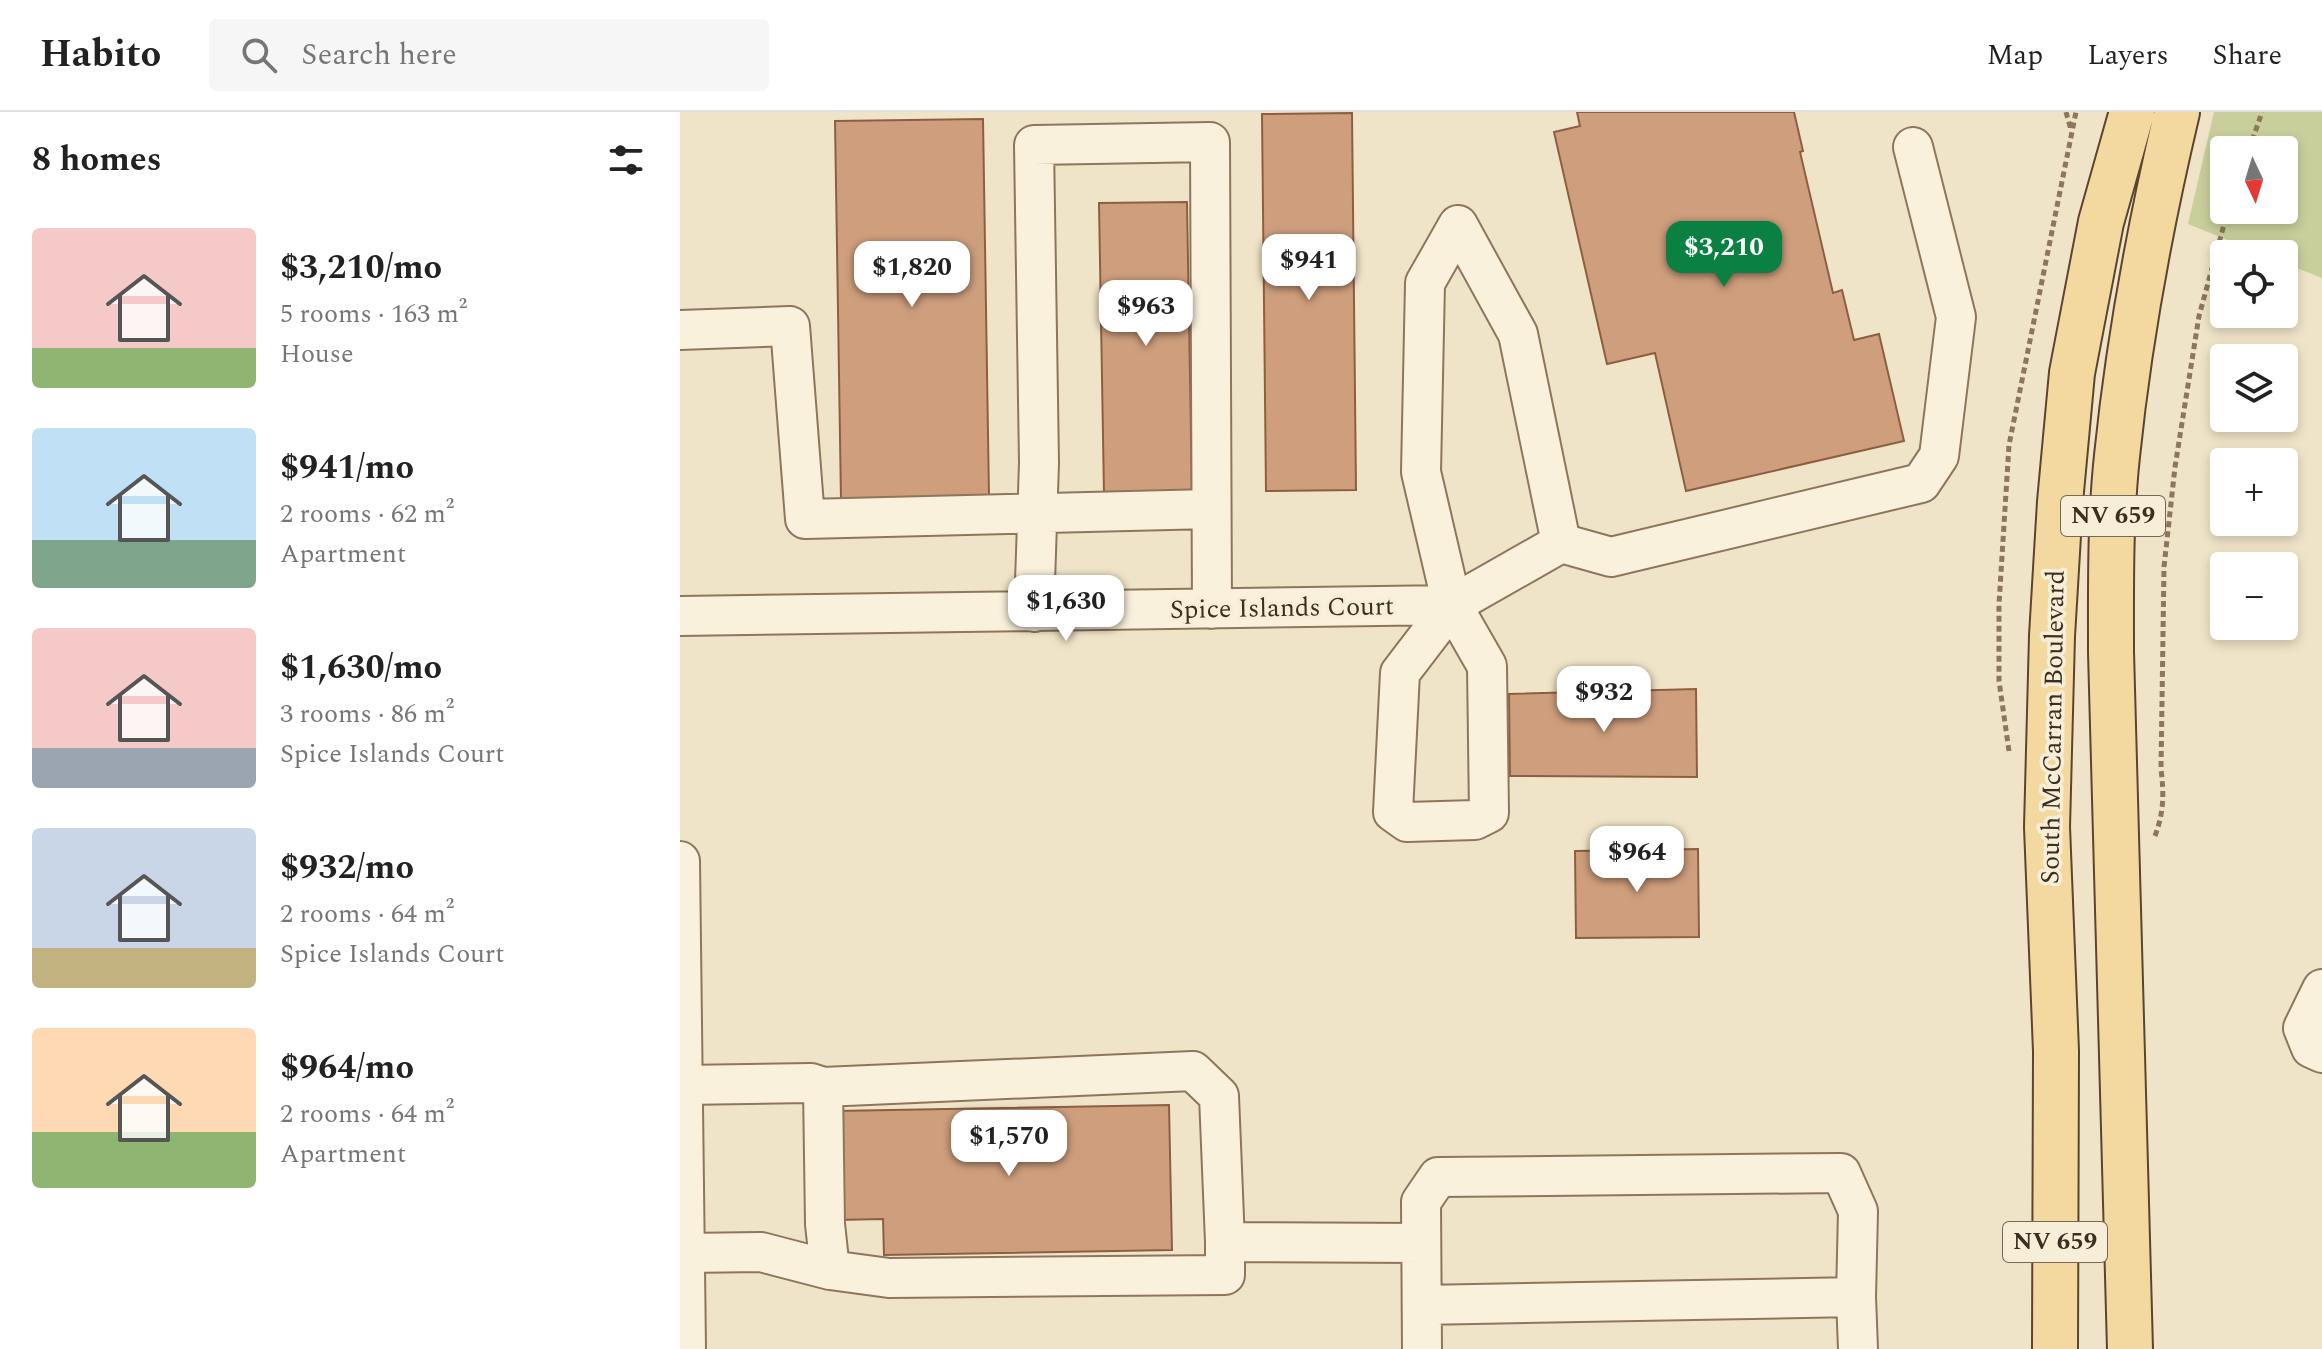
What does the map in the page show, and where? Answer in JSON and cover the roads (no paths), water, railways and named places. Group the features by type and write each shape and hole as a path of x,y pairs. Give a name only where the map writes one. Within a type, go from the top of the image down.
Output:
{"main road":[{"name":"South McCarran Boulevard","path":"2055,1349 2056,1051 2047,827 2059,517 2072,373 2101,222 2132,112"},
{"name":"NV 659","path":"2130,1349 2111,553 2128,360 2142,272 2177,112"}],"street":[{"path":"1034,612 1039,418 1034,145 1210,142 1212,609"},
{"path":"1561,543 1518,334 1458,225 1425,283 1421,472 1452,605 1487,666 1489,813 1475,820 1407,822 1393,812 1400,673 1452,605 1561,543 1611,557 1921,483 1939,456 1956,317 1913,147"},
{"path":"680,330 790,326 805,519 1211,509"},
{"name":"Spice Islands Court","path":"680,616 1452,605"},
{"path":"680,861 686,1349"},
{"path":"2322,989 2303,1028 2311,1048 2322,1053"},
{"path":"683,1085 811,1083 823,1087 1193,1071 1219,1096 1225,1275 889,1278 830,1270 761,1252 684,1253"},
{"path":"823,1087 825,1224 830,1270"},
{"path":"1422,1349 1421,1202 1438,1177 1841,1173 1858,1211 1858,1349"},
{"path":"1225,1242 1421,1243"},
{"path":"1422,1305 1856,1297"}]}
